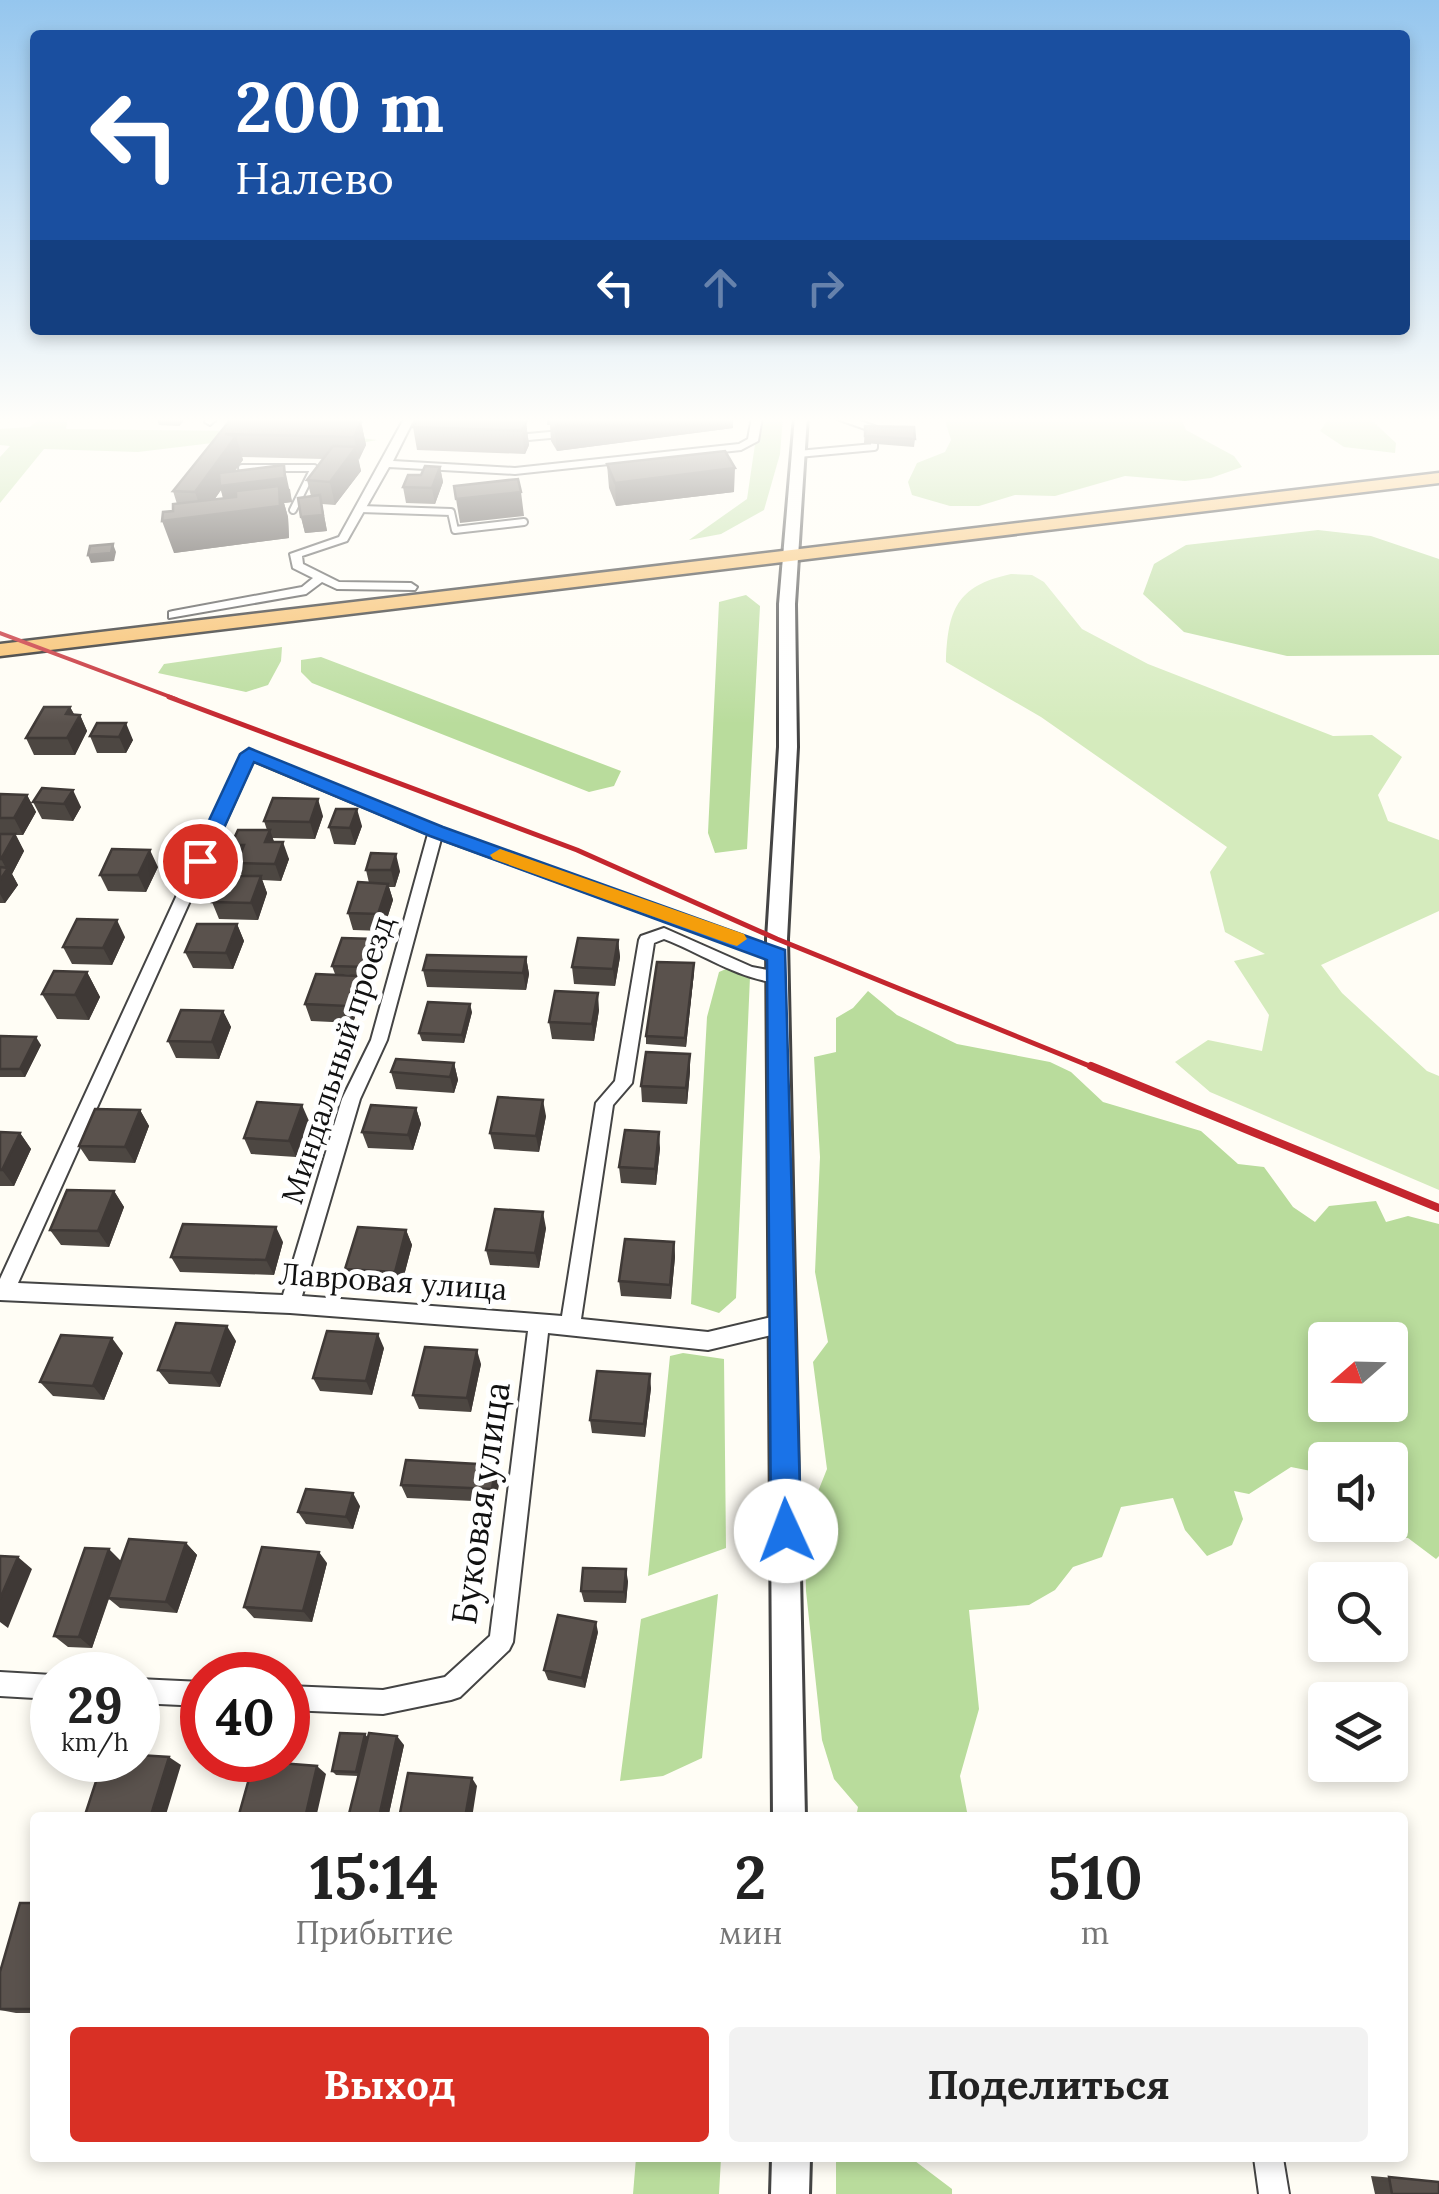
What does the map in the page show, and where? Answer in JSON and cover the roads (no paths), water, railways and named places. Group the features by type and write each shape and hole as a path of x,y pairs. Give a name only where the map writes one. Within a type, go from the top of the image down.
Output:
{"highway":[{"path":"0,650 1029,519"},
{"path":"0,635 410,587 1072,519"}],"street":[{"path":"354,519 343,540 296,554 297,566 318,580 337,586 410,587"},
{"path":"788,1812 778,956 793,519"},
{"path":"173,615 306,590 318,580"},
{"path":"2,1291 249,754 436,832 778,956"},
{"name":"Миндальный проезд","path":"290,1304 350,1099 380,1040 436,832"},
{"path":"570,1327 605,1103 623,1083 647,940 664,933 692,942 754,976 778,978"},
{"name":"Лавровая улица","path":"2,1291 290,1304 540,1323 708,1342 780,1324"},
{"name":"Буковая улица","path":"310,1699 384,1702 452,1688 501,1642 540,1323"},
{"path":"0,1684 30,1686"},
{"path":"790,2194 791,2162"},
{"path":"1270,2162 1274,2194"}],"lane":[{"path":"453,519 456,530 524,522"}],"railway":[{"path":"0,633 176,699"},
{"path":"169,697 577,850 777,939 1097,1069"},
{"path":"1091,1066 1439,1208"}]}
